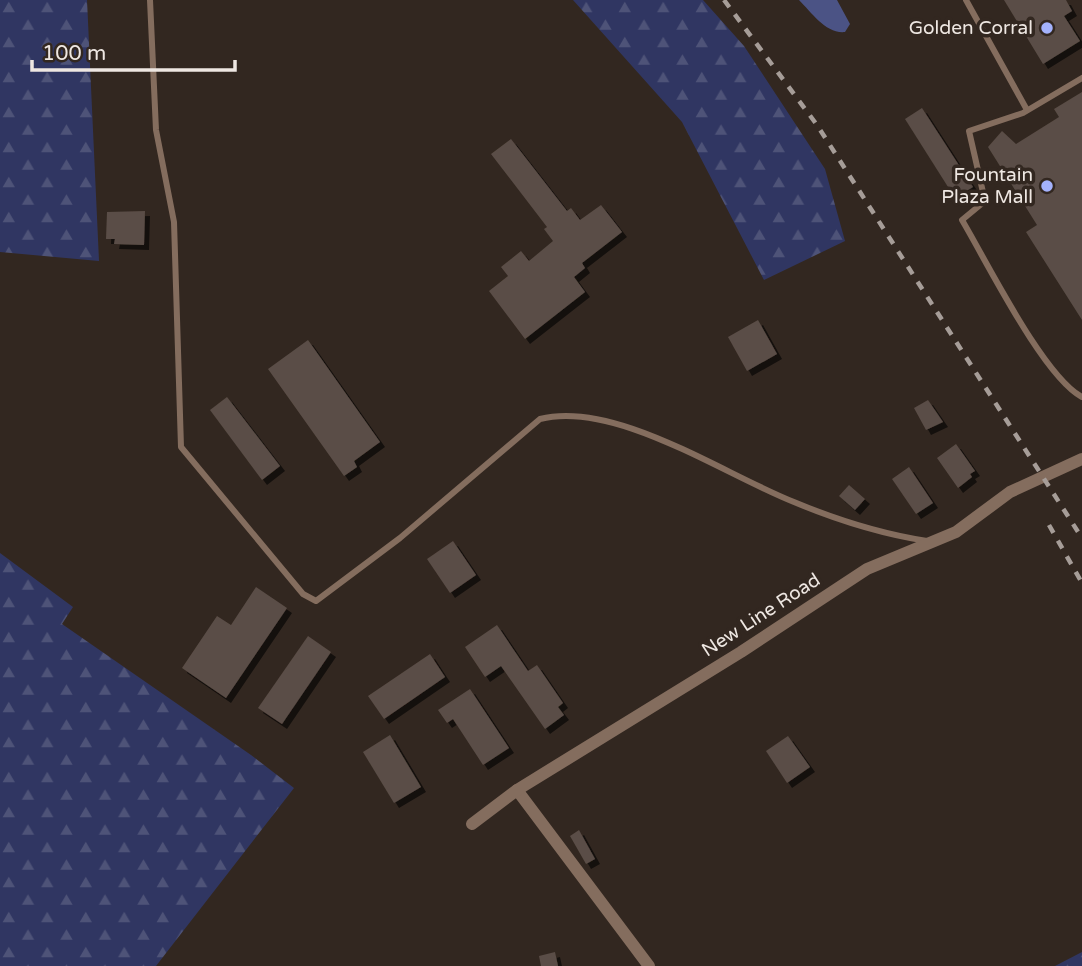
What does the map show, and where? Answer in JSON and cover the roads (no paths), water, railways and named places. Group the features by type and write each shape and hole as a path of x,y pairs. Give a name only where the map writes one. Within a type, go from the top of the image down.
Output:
{"street":[{"name":"New Line Road","path":"471,824 517,790 741,652 867,569 956,532 1010,492 1082,459"},
{"path":"517,790 649,966"}],"lane":[{"path":"150,0 156,130 174,222 181,447 303,594 316,601 400,538 540,419 561,414 618,423 794,503 886,534 933,542"},
{"path":"966,0 1027,110"},
{"path":"1082,78 1027,110 969,131 985,201 962,220 1049,368 1069,390 1082,397"}],"railway":[{"path":"724,0 817,125 1082,538"},
{"path":"1049,525 1082,583"}],"place":[{"name":"Golden Corral","path":"1047,28"},
{"name":"Fountain Plaza Mall","path":"1047,186"}]}
